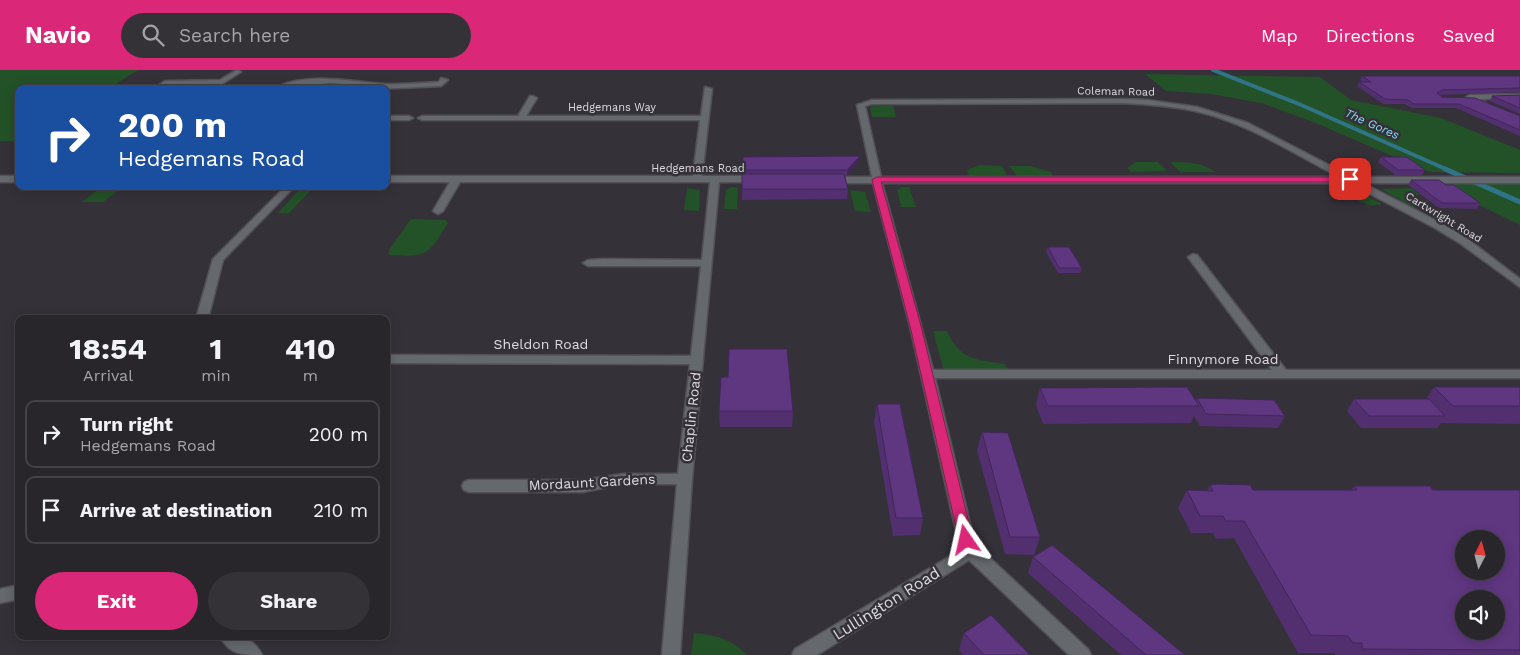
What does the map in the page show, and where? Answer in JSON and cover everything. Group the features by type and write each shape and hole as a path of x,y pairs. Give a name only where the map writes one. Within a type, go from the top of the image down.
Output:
{"street":[{"path":"162,85 165,83 222,82 237,72"},
{"path":"390,87 441,84 444,80"},
{"path":"293,85 300,83 371,82 378,85"},
{"path":"697,179 708,89"},
{"path":"1493,108 1467,99 1471,96 1520,96"},
{"path":"521,118 533,98"},
{"name":"Coleman Road","path":"877,180 860,108 864,104 1122,101 1173,104 1198,109 1246,125 1350,179"},
{"path":"390,118 409,118"},
{"name":"Hedgemans Way","path":"422,118 703,118"},
{"path":"0,179 15,179"},
{"name":"Chaplin Road","path":"670,655 696,360 715,179"},
{"name":"Cartwright Road","path":"1350,179 1465,242 1520,284"},
{"name":"Hedgemans Road","path":"390,180 772,180"},
{"path":"438,211 456,180"},
{"path":"820,180 1520,180"},
{"path":"877,180 966,540 972,552 1082,655"},
{"path":"203,315 218,259 287,190"},
{"path":"1192,257 1282,374"},
{"path":"588,263 633,261 664,264 706,263"},
{"name":"Sheldon Road","path":"390,359 696,360"},
{"name":"Finnymore Road","path":"926,374 1520,374"},
{"name":"Mordaunt Gardens","path":"469,486 583,486 623,480 685,479"},
{"name":"Lullington Road","path":"801,655 963,555 972,552"},
{"path":"0,596 15,593"},
{"path":"234,640 252,655"}],"green space":[{"path":"0,70 138,70 114,85 15,85 15,141 0,141"},
{"path":"1145,74 1320,77 1351,100 1441,118 1520,150 1520,173 1429,172 1318,124 1261,103 1211,94 1166,91"},
{"path":"873,106 893,106 896,117 872,117 870,108"},
{"path":"1136,162 1158,162 1167,171 1131,172 1127,168"},
{"path":"1170,162 1200,164 1215,172 1180,172"},
{"path":"979,165 1002,166 1007,175 969,176 967,170"},
{"path":"1009,166 1031,166 1051,172 1053,176 1017,176"},
{"path":"1446,183 1520,183 1520,225 1475,203"},
{"path":"732,187 738,188 737,209 724,209 726,190"},
{"path":"902,187 909,187 916,207 901,207 897,190"},
{"path":"687,188 700,190 699,211 684,210"},
{"path":"1333,188 1353,189 1382,204 1367,204"},
{"path":"1411,188 1420,195 1404,197 1424,207 1414,208 1381,189"},
{"path":"97,190 118,190 103,202 82,202"},
{"path":"311,190 289,213 278,213 298,191"},
{"path":"850,190 865,192 871,212 855,211"},
{"path":"410,220 446,220 448,223 436,242 426,252 412,256 389,255 389,250"},
{"path":"933,331 947,331 957,348 964,353 970,357 1005,364 1008,372 947,371 943,368"},
{"path":"694,633 723,639 735,645 747,655 691,655"}],"building":[{"path":"1362,76 1520,76 1520,88 1442,90 1437,93 1442,97 1475,98 1520,116 1520,130 1459,104 1414,104 1408,100 1385,99 1359,82 1371,82"},
{"path":"1520,95 1520,108 1492,96"},
{"path":"860,156 847,170 742,170 743,157"},
{"path":"1381,157 1407,157 1425,170 1398,170"},
{"path":"742,174 844,174 848,189 742,189"},
{"path":"1411,180 1439,180 1446,185 1454,185 1480,203 1442,203"},
{"path":"1048,247 1069,247 1082,268 1059,268"},
{"path":"729,349 787,349 793,411 719,411 721,377 728,377"},
{"path":"1187,387 1199,406 1048,406 1040,388"},
{"path":"1434,387 1520,387 1520,406 1453,406"},
{"path":"1197,398 1274,400 1285,416 1206,414"},
{"path":"1354,399 1429,399 1445,416 1369,416"},
{"path":"877,404 900,404 923,518 896,518"},
{"path":"982,432 1008,433 1040,537 1010,537"},
{"path":"1217,484 1250,485 1253,490 1357,490 1354,486 1430,486 1433,490 1520,490 1520,650 1362,649 1362,643 1353,643 1348,636 1311,635 1244,521 1226,521 1223,516 1200,516 1187,490 1213,491 1210,485"},
{"path":"1052,545 1185,655 1146,655 1033,557"},
{"path":"991,615 1030,655 984,655 964,633"}],"waterway":[{"name":"The Gores","path":"1213,70 1299,104 1448,170"},
{"name":"The Gores","path":"1445,169 1520,202"}],"route":[{"path":"966,540 916,326 877,180 1350,179"}]}
